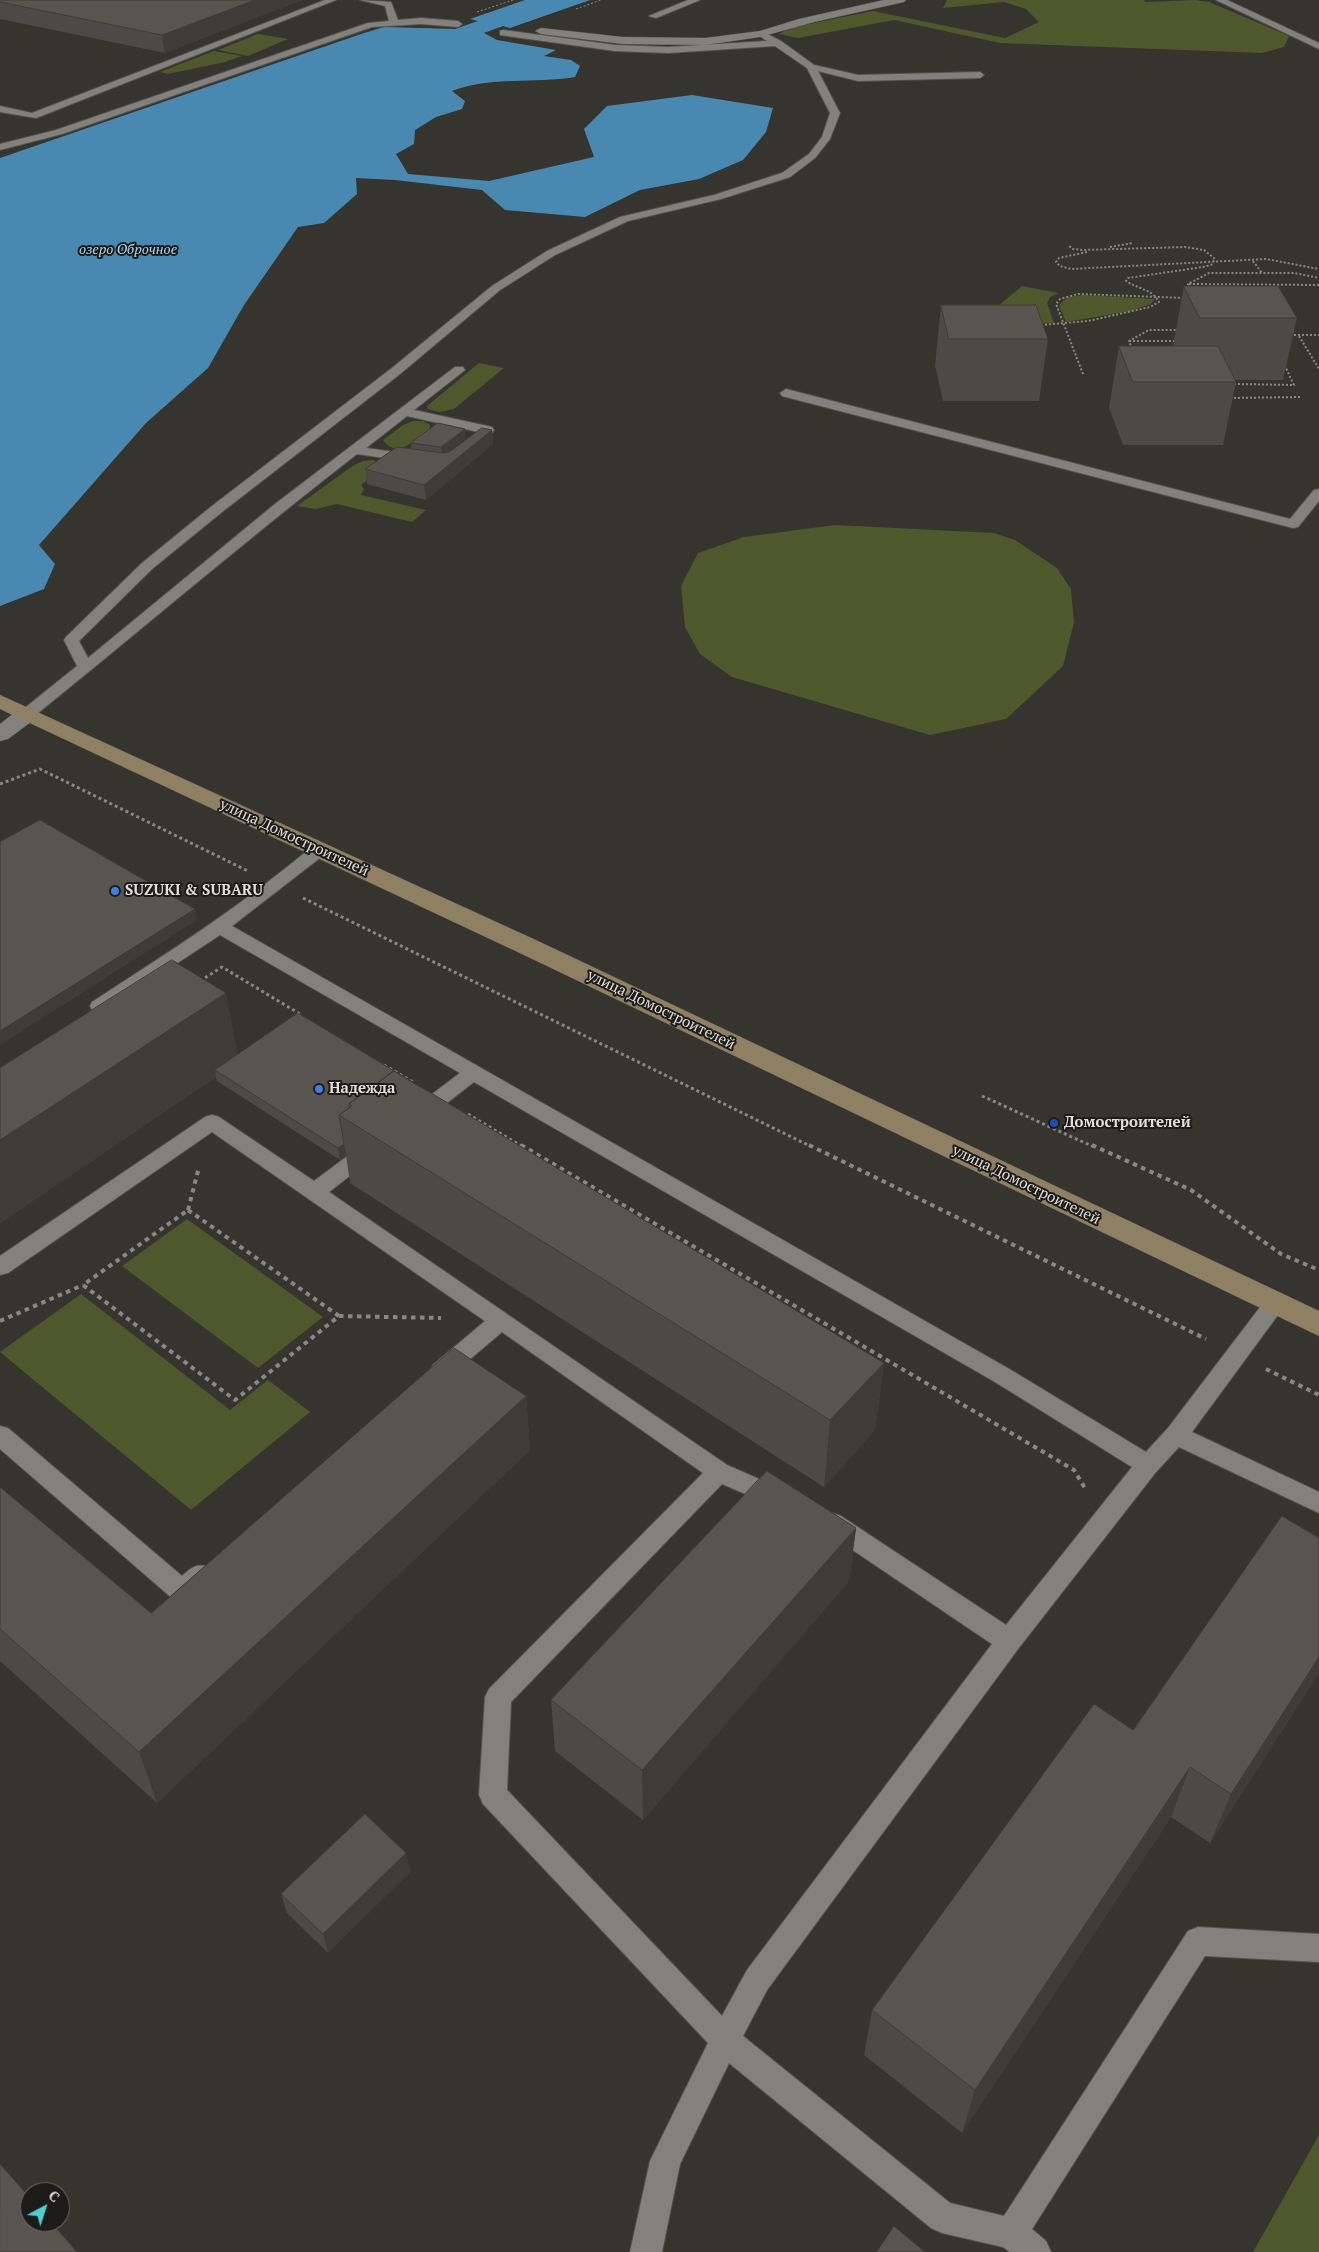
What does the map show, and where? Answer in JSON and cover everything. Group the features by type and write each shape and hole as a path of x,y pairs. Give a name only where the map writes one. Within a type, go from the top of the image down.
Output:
{"main road":[{"name":"улица Домостроителей","path":"0,701 540,953 1319,1324"}],"street":[{"path":"541,31 590,39 644,43 701,42 761,34 784,26 900,0"},
{"path":"0,734 27,714"}],"lane":[{"path":"0,109 32,116 332,0"},
{"path":"364,0 388,4 394,22"},
{"path":"653,16 696,0"},
{"path":"1220,0 1319,46"},
{"path":"0,147 59,132 371,25 421,21 458,24"},
{"path":"503,33 614,48 668,50 778,43"},
{"path":"761,34 778,43 811,67 858,78 980,75"},
{"path":"85,667 71,640 147,566 217,509 396,371 496,288 551,253 624,219 717,198 786,175 812,156 827,136 835,113 811,67"},
{"path":"27,714 280,507 460,370"},
{"path":"786,393 1293,524 1319,493"},
{"path":"405,412 488,430 460,451"},
{"path":"355,450 427,460"},
{"path":"82,1018 220,927 278,885 320,850"},
{"path":"220,927 1003,1376 1148,1465"},
{"path":"314,1192 474,1072"},
{"path":"0,1267 212,1122 719,1472 826,1520 1009,1641"},
{"path":"646,2252 665,2161 757,1980 1009,1641 1148,1465 1176,1435 1275,1304"},
{"path":"425,1384 501,1320"},
{"path":"0,1435 182,1591 212,1565"},
{"path":"1176,1435 1319,1502"},
{"path":"719,1472 498,1697 493,1795 725,2040 942,2217 1011,2233 1035,2252"},
{"path":"1011,2233 1198,1941 1319,1948"}],"path":[{"path":"1134,242 1059,258 1056,262 1060,266 1072,269 1266,260 1319,269"},
{"path":"1069,246 1082,250 1185,247 1204,250 1212,255 1213,262"},
{"path":"1253,260 1262,273"},
{"path":"1034,326 1088,321 1150,307 1159,302 1157,297 1152,292 1131,285 1126,281 1128,278 1203,267 1213,262"},
{"path":"1188,284 1209,273 1294,273 1319,278"},
{"path":"1188,284 1319,285"},
{"path":"1188,284 1192,291"},
{"path":"1083,374 1056,304 1060,299 1078,294 1186,298"},
{"path":"1129,341 1149,330 1184,330"},
{"path":"1288,335 1319,335"},
{"path":"1298,335 1319,369"},
{"path":"1129,341 1177,341"},
{"path":"1129,341 1135,356"},
{"path":"1231,384 1294,385 1281,359"},
{"path":"1229,398 1302,397"},
{"path":"0,784 40,769 1206,1340"},
{"path":"197,983 222,967 306,1018"},
{"path":"382,1063 1074,1470 1104,1521"},
{"path":"982,1096 1192,1190 1281,1254 1319,1270"},
{"path":"0,1321 84,1285 188,1210 339,1316 444,1318"},
{"path":"84,1285 235,1400 339,1316"},
{"path":"1266,1369 1319,1395"}],"green space":[{"path":"947,0 1143,0 1146,2 1195,0 1209,2 1289,36 1284,47 1262,53 1000,43 894,20 798,38 779,34 789,28 873,11 1005,38 1039,22 1026,9 1004,2 943,8"},
{"path":"258,34 288,39 248,56 218,50"},
{"path":"214,51 242,56 225,62 168,74 160,72"},
{"path":"1022,286 1059,293 1050,297 1047,303 1054,323 974,326"},
{"path":"1083,295 1155,299 1151,304 1130,311 1066,322 1059,306 1066,299"},
{"path":"479,363 504,368 454,409 439,412 428,409 427,406"},
{"path":"413,421 423,421 430,425 430,429 407,446 400,448 388,446 383,440 403,425"},
{"path":"373,460 382,464 379,470 361,485 364,489 361,495 426,510 412,522 337,504 316,509 297,506 354,465 363,461"},
{"path":"835,525 994,533 1015,540 1057,568 1071,589 1074,622 1063,666 1006,719 930,735 732,677 700,654 685,627 681,586 698,553 744,537"},
{"path":"187,1219 323,1317 258,1368 122,1266"},
{"path":"81,1294 230,1410 268,1380 310,1412 191,1510 0,1352"},
{"path":"1319,2135 1319,2252 1253,2252"}],"water":[{"name":"озеро Оброчное","path":"525,0 590,0 510,28 503,26 484,33 497,40 556,50 544,56 571,60 580,66 575,77 481,83 452,91 465,101 462,109 436,117 415,130 414,144 396,154 408,174 489,181 594,157 584,129 607,106 692,95 773,108 766,132 743,160 699,179 640,190 585,217 505,210 482,190 395,180 356,178 357,194 324,223 298,227 244,305 208,368 146,423 39,545 55,564 44,589 0,606 0,158 364,33 384,27 455,29 478,21 470,19"}],"building":[{"path":"0,0 255,0 162,35 0,2"},
{"path":"1184,286 1278,286 1297,318 1200,318"},
{"path":"941,305 1036,305 1048,339 949,339"},
{"path":"1119,346 1218,346 1236,382 1133,382"},
{"path":"438,423 465,429 441,447 411,443"},
{"path":"482,428 492,430 424,485 365,469 397,447 449,452"},
{"path":"40,820 195,909 0,1031 0,842"},
{"path":"172,960 226,993 0,1140 0,1068"},
{"name":"Надежда","path":"298,1013 421,1087 394,1071 349,1104 349,1108 339,1115 344,1144 338,1148 215,1070"},
{"path":"394,1071 884,1363 830,1420 339,1115 352,1106 349,1104"},
{"path":"454,1348 526,1396 139,1752 0,1629 0,1487 151,1613"},
{"path":"767,1471 856,1528 642,1770 551,1700"},
{"path":"1282,1516 1319,1538 1319,1657 1231,1794 1190,1767 975,2090 872,2010 1094,1704 1133,1730"},
{"path":"365,1814 406,1853 323,1934 281,1894"},
{"path":"0,2164 20,2187 20,2232 60,2232 77,2252 0,2252"},
{"path":"894,2226 925,2252 877,2252"}],"place":[{"name":"SUZUKI & SUBARU","path":"115,891"},
{"name":"Надежда","path":"319,1089"},
{"name":"Домостроителей","path":"1054,1123"}]}
